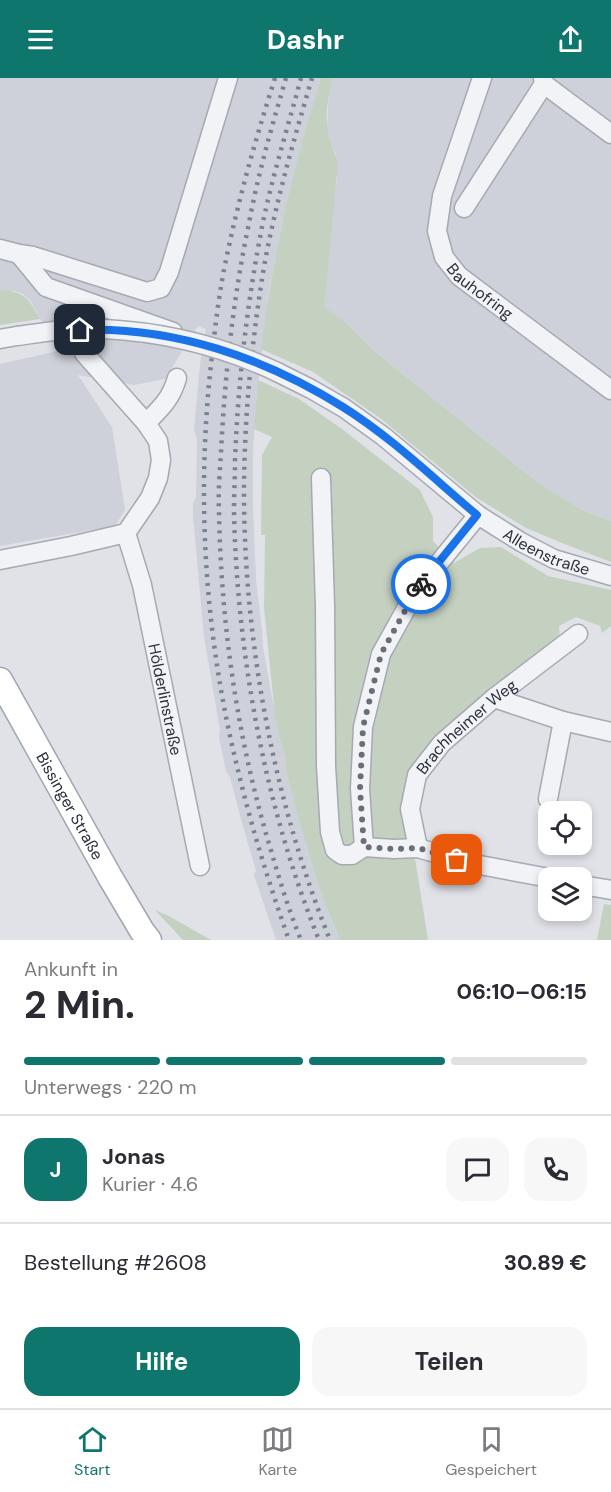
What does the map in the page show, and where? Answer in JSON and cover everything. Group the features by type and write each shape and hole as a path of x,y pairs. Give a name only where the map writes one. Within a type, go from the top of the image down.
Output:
{"main road":[{"name":"Bissinger Straße","path":"0,680 141,937"}],"street":[{"path":"0,249 33,256 147,292 161,288 169,272 228,78"},
{"name":"Bauhofring","path":"482,78 442,196 437,231 444,257 459,276 611,390"},
{"path":"464,208 544,81 611,134"},
{"path":"19,254 46,287 173,332"},
{"name":"Alleenstraße","path":"9,337 59,330 102,329 190,341 230,353 277,372 352,413 477,515 521,542 554,559 611,576"},
{"path":"0,560 126,533 150,498 158,478 161,460 158,441 146,423 84,352"},
{"path":"146,423 165,404 177,378"},
{"path":"321,478 326,766 330,832 335,850 342,855 352,855 364,847 418,848 469,863 538,877"},
{"path":"364,847 360,789 363,727 381,654 416,591 477,515"},
{"name":"Hölderlinstraße","path":"126,533 142,585 200,866"},
{"name":"Brachheimer Weg","path":"418,848 410,809 417,775 442,743 494,698 578,634"},
{"path":"494,698 563,721 611,732"},
{"path":"548,799 563,721"},
{"path":"592,887 611,890"}],"shaded area":[{"path":"0,78 321,78 294,173 270,285 257,392 253,449 253,509 256,579 263,647 280,741 308,852 340,940 276,940 254,875 256,871 230,777 226,771 204,637 193,516 193,503 196,498 197,439 194,430 200,364 206,329 198,326 165,379 134,385 78,375 112,427 125,510 115,526 0,546 0,364 62,350 31,302 23,294 14,291 0,291"},
{"path":"333,78 611,78 611,521 582,510 537,482 378,354 347,323 323,307 337,180 336,154 329,140 327,127 329,92"}],"green space":[{"path":"321,78 333,78 328,100 327,122 338,164 324,307 347,323 378,354 537,482 582,510 611,521 611,562 526,528 477,498 380,418 313,372 261,349 272,274 285,211"},
{"path":"0,291 23,295 40,319 0,325"},
{"path":"258,380 299,399 342,429 420,490 433,517 433,541 454,563 480,548 501,547 548,576 611,590 611,626 602,633 600,626 576,617 559,626 560,641 428,748 405,823 416,864 428,940 340,940 309,856 286,769 275,716 264,608 265,535 261,535 262,455 272,437 254,429"},
{"path":"604,904 611,905 611,940 597,940"},
{"path":"155,910 167,915 211,940 183,940"}],"railway":[{"path":"275,78 240,201 221,285 207,407 204,509 210,611 225,712 253,829 289,940"},
{"path":"286,78 257,186 238,280 225,394 219,504 223,593 239,716 267,837 301,940"},
{"path":"301,78 266,208 252,285 238,402 234,511 241,620 257,729 283,837 319,940"},
{"path":"312,78 277,207 261,285 247,406 244,509 253,635 274,761 290,822 330,940"}],"way so far":[{"path":"421,584 381,654 363,727 360,789 364,847 418,848 457,860"}],"route":[{"path":"80,330 102,329 143,333 190,341 230,353 311,389 344,408 383,436 477,515 421,584"}]}
